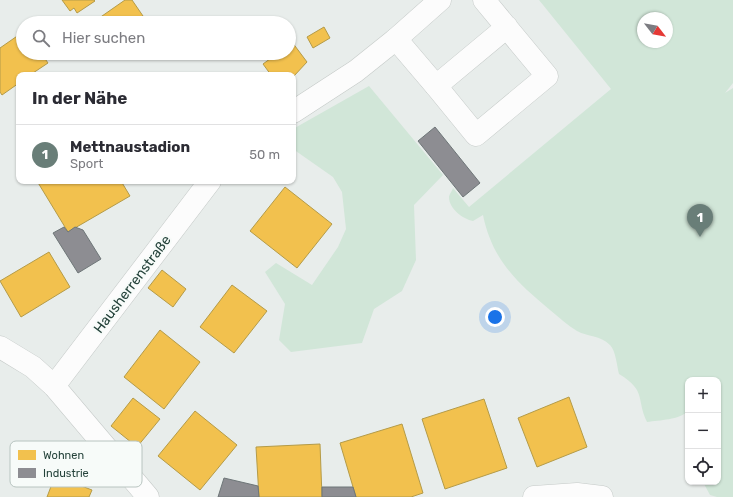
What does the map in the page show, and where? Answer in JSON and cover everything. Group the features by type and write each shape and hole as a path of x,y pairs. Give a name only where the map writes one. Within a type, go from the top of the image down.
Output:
{"street":[{"path":"296,110 356,71 396,39 440,0"},
{"path":"396,39 476,135 547,76 484,0"},
{"path":"436,86 507,27"},
{"name":"Hausherrenstraße","path":"54,386 208,184"},
{"path":"0,347 33,367 54,386 101,441"},
{"path":"140,487 148,497"},
{"path":"534,497 577,494 602,497"}],"green space":[{"path":"539,0 733,0 733,83 725,93 733,88 733,497 717,497 710,495 705,485 721,485 721,377 685,377 685,413 674,418 647,422 634,385 619,374 615,355 610,345 602,339 581,333 566,324 526,290 499,257 487,231 483,215 473,221 469,220 457,213 451,206 449,196 453,188 469,207 611,89"},
{"path":"369,86 443,175 414,205 416,260 402,291 374,309 362,343 291,352 279,340 285,304 265,272 276,263 312,285 338,247 346,229 342,192 333,177 296,151 296,127"}],"building: Wohnen":[{"path":"62,0 95,1 77,13 74,8 70,11"},
{"path":"125,0 132,0 143,16 102,16"},
{"path":"324,27 330,38 313,48 307,37"},
{"path":"16,37 16,60 46,60 48,63 34,72 16,72 16,85 2,95 0,92 0,48"},
{"path":"296,47 307,62 296,74 296,72 269,72 263,64 268,60 296,60"},
{"path":"39,184 123,184 130,196 68,232"},
{"path":"285,187 332,224 297,268 250,231"},
{"path":"49,252 70,287 21,317 0,281"},
{"path":"162,270 186,289 173,307 148,288"},
{"path":"232,285 267,311 234,353 200,327"},
{"path":"160,330 200,362 164,409 124,377"},
{"path":"569,397 587,447 537,467 518,418"},
{"path":"133,398 160,419 142,441 130,441 111,426"},
{"path":"484,399 507,468 445,489 422,419"},
{"path":"195,411 237,445 200,490 158,456"},
{"path":"402,424 423,493 411,497 356,497 340,443"},
{"path":"320,444 322,497 259,497 256,447"},
{"path":"51,487 84,487 92,490 89,497 47,497"}],"building: Industrie":[{"path":"435,127 480,183 463,197 418,141"},
{"path":"64,227 68,232 75,227 83,230 101,259 78,273 53,233"},
{"path":"224,478 258,486 259,497 218,497"},
{"path":"322,487 353,487 356,497 322,497"}],"place":[{"name":"Mettnaustadion","path":"700,237"}]}
